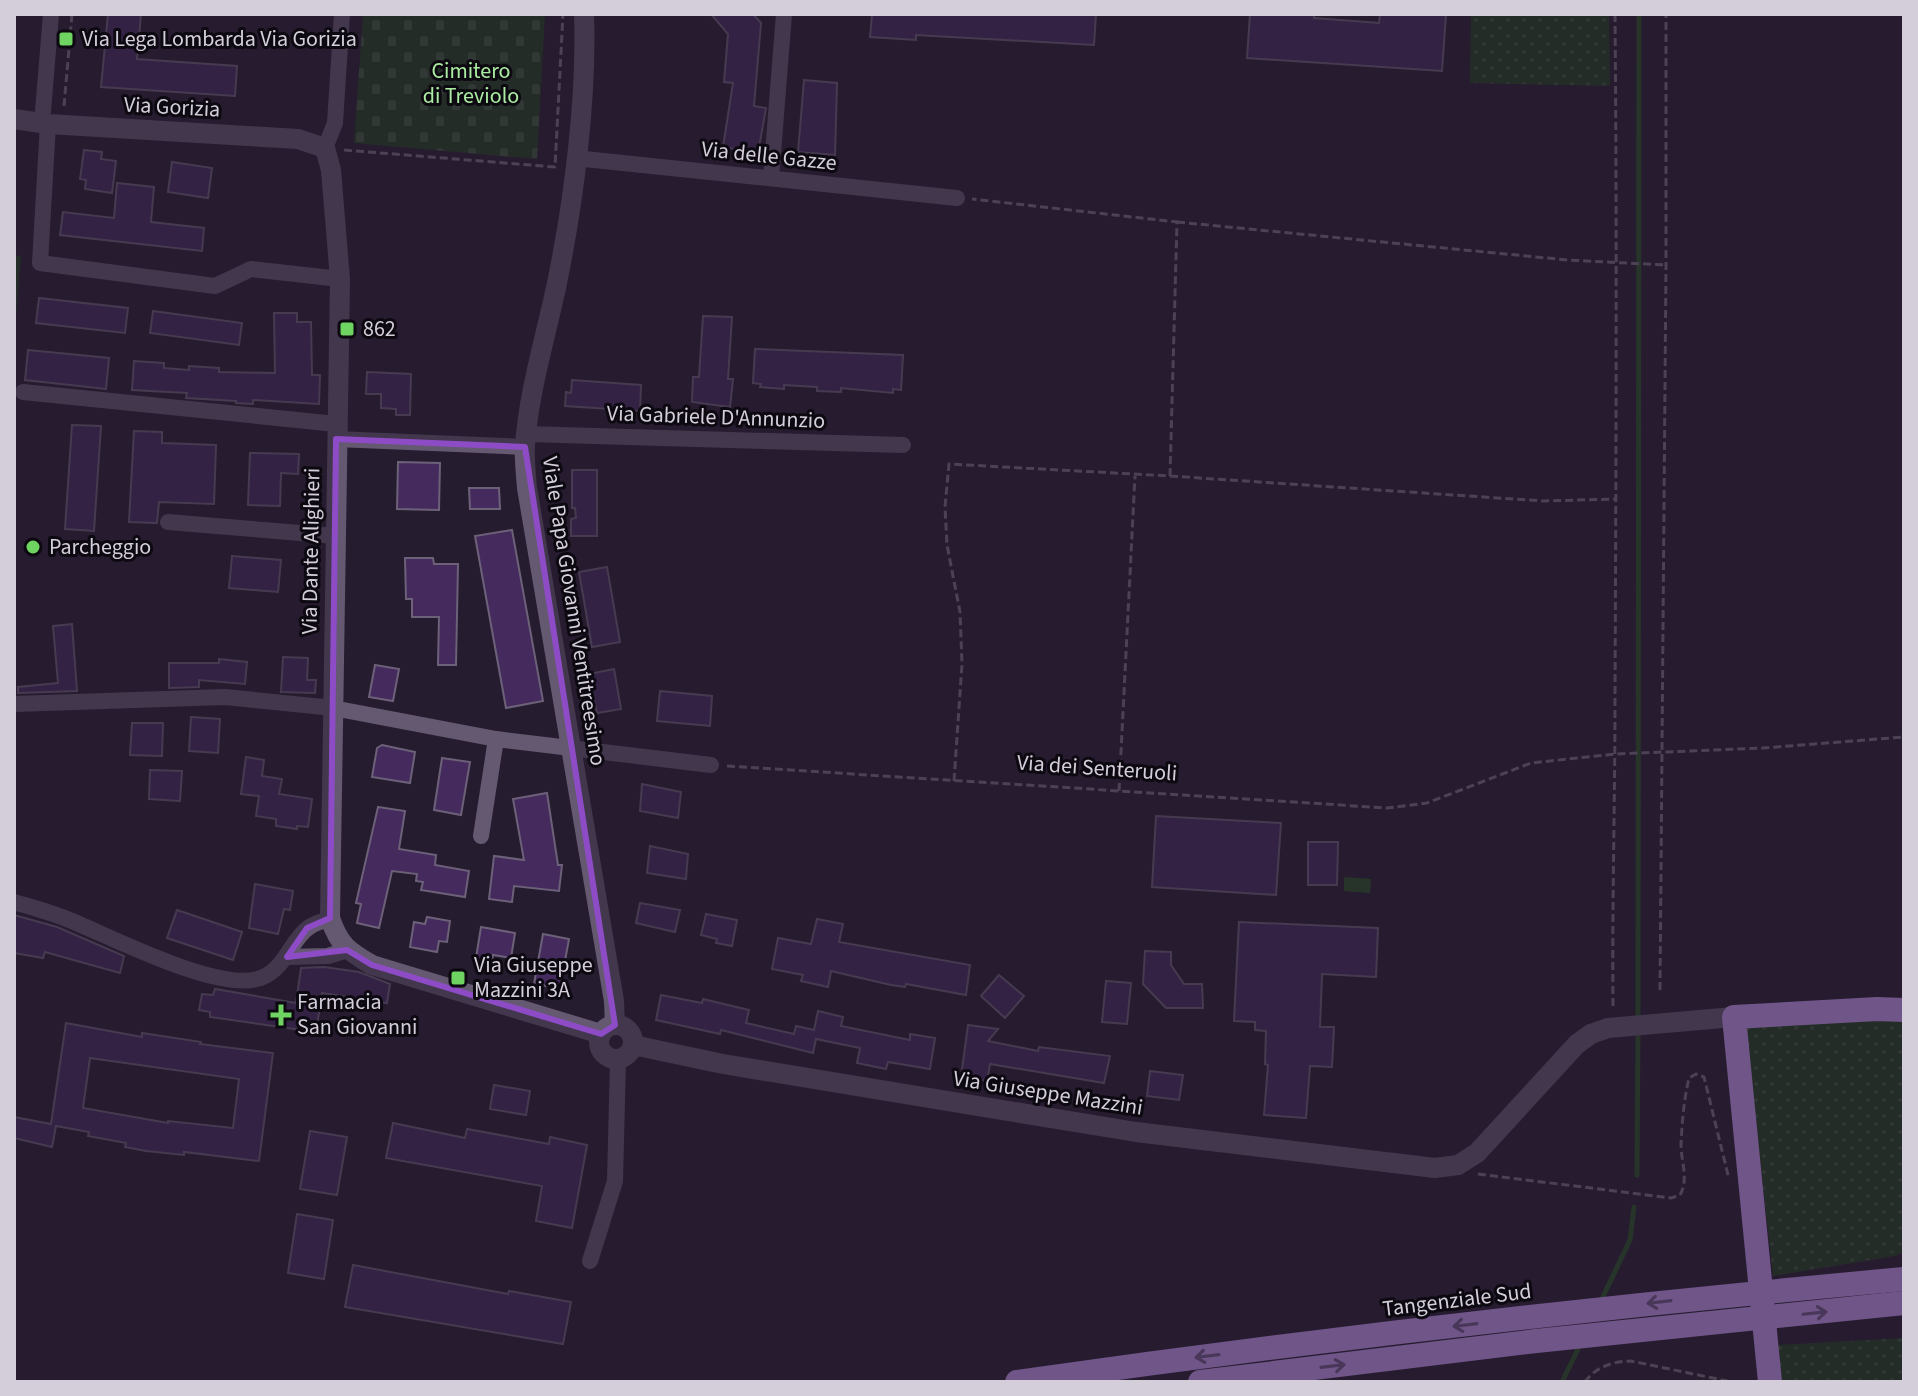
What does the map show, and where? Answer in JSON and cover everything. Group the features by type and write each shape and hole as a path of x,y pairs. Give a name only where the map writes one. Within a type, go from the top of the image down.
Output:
{"highway":[{"path":"1770,1382 1734,1017 1904,1010"},
{"path":"1697,1298 1904,1266"},
{"name":"Tangenziale Sud","path":"1017,1382 1197,1357 1617,1307 1904,1279"},
{"path":"1200,1382 1536,1341 1897,1309"}],"street":[{"path":"51,14 40,263 215,286 251,269 340,279"},
{"path":"325,148 335,123 342,14"},
{"name":"Viale Papa Giovanni Ventitreesimo","path":"584,14 585,49 575,158 558,280 531,401 526,440 527,488 614,1001 608,1030"},
{"path":"771,178 784,14"},
{"name":"Via Gorizia","path":"14,119 45,124 298,139 325,148"},
{"name":"Via Dante Alighieri","path":"325,148 331,170 340,279 330,918 336,936 347,950"},
{"name":"Via delle Gazze","path":"575,158 957,198"},
{"name":"Via Gabriele D'Annunzio","path":"23,392 336,432 526,440 903,445"},
{"path":"168,522 336,536"},
{"path":"14,704 225,697 333,708 496,739 711,765"},
{"path":"481,836 496,739"},
{"path":"14,902 64,917 155,958 217,977 253,981 266,977 287,957 307,928 330,918"},
{"path":"287,957 328,956 347,950 372,965 608,1030 625,1028 630,1032 615,1181 590,1261"},
{"name":"Via Giuseppe Mazzini","path":"626,1052 723,1064 1136,1132 1428,1167 1458,1165 1473,1157 1580,1041 1591,1034 1608,1028 1734,1017"},
{"path":"608,1030 600,1048 610,1059 626,1052"}],"path":[{"path":"64,107 72,14"},
{"path":"325,148 555,167 563,14"},
{"path":"1613,1006 1611,879 1615,754 1617,263 1615,14"},
{"path":"1660,990 1666,14"},
{"path":"957,198 1567,260 1666,265"},
{"path":"1170,476 1177,222"},
{"path":"954,781 962,664 960,612 945,519 949,464 1543,501 1616,499"},
{"path":"1119,791 1135,474"},
{"name":"Via dei Senteruoli","path":"711,765 1387,808 1427,803 1531,763 1615,754 1763,748 1904,737"},
{"path":"1585,1382 1590,1375 1618,1361 1732,1382"}],"highlighted area":[{"path":"336,439 525,447 615,1025 601,1034 372,965 347,950 287,957 307,928 330,918"}],"green space":[{"name":"Cimitero di Treviolo","path":"363,14 545,14 537,159 354,143"},
{"path":"1471,14 1609,14 1610,86 1470,83"},
{"path":"14,255 21,256 14,338"},
{"path":"1904,1019 1904,1252 1773,1276 1745,1025"},
{"path":"1904,1338 1904,1382 1781,1382 1776,1345"}],"shaded area":[{"path":"1344,877 1371,879 1370,893 1344,891"}],"building":[{"path":"108,14 141,14 137,59 237,66 235,96 101,87"},
{"path":"711,14 753,14 761,23 754,106 766,108 758,153 723,147 733,83 724,82 728,34"},
{"path":"1096,14 1094,45 916,35 916,40 870,37 872,15"},
{"path":"1250,14 1314,14 1314,18 1379,23 1380,14 1446,14 1442,71 1247,58"},
{"path":"804,80 837,83 835,155 798,152"},
{"path":"84,150 102,152 101,159 116,161 112,193 85,189 86,180 80,179"},
{"path":"172,162 212,168 208,198 168,192"},
{"path":"117,183 154,187 151,222 204,228 202,251 60,235 63,212 114,218"},
{"path":"39,298 128,308 125,333 36,323"},
{"path":"153,311 242,323 239,345 150,333"},
{"path":"274,313 297,313 297,322 311,322 312,375 320,375 319,404 253,400 253,404 236,403 186,398 187,393 132,390 134,361 164,363 164,368 189,370 189,366 219,368 219,372 275,373"},
{"path":"703,316 732,317 728,379 733,379 730,407 692,402 693,377 699,377"},
{"path":"755,349 903,355 901,390 893,389 893,393 841,388 841,392 817,391 817,387 760,387 761,384 753,383"},
{"path":"28,350 109,358 106,389 25,380"},
{"path":"367,372 411,374 410,415 396,415 396,409 381,408 381,394 366,394"},
{"path":"572,380 641,385 640,411 565,406 566,392 571,393"},
{"path":"72,425 101,426 94,531 65,529"},
{"path":"134,431 162,432 162,443 216,445 214,504 159,502 157,523 129,522"},
{"path":"250,453 299,454 298,474 281,473 280,506 248,505"},
{"path":"398,462 440,463 439,510 397,509"},
{"path":"572,470 597,470 597,536 571,536 571,519 576,518 575,508 572,508"},
{"path":"469,488 499,488 500,509 470,509"},
{"path":"512,530 543,701 506,708 475,536"},
{"path":"232,556 281,560 278,592 229,588"},
{"path":"405,558 433,558 434,564 458,564 456,665 438,665 439,617 412,617 412,599 406,599"},
{"path":"607,567 620,642 592,647 579,572"},
{"path":"72,624 77,691 18,693 18,687 58,683 53,626"},
{"path":"283,657 308,658 307,680 316,680 315,693 281,692"},
{"path":"219,659 247,662 245,684 199,680 199,687 169,688 169,663 219,663"},
{"path":"375,665 399,669 393,701 369,697"},
{"path":"614,669 621,709 597,713 589,674"},
{"path":"660,691 712,696 710,726 657,721"},
{"path":"191,717 220,719 218,753 189,751"},
{"path":"132,723 163,723 162,756 130,755"},
{"path":"382,745 415,752 410,783 372,777 377,748"},
{"path":"246,757 264,760 262,776 282,779 279,794 312,799 308,827 276,826 276,819 256,816 259,796 241,794"},
{"path":"442,758 470,762 461,815 434,810"},
{"path":"150,770 182,771 180,801 149,799"},
{"path":"642,784 681,792 678,818 640,811"},
{"path":"547,793 558,865 562,865 559,891 514,886 512,902 489,899 494,856 524,860 513,799"},
{"path":"378,807 405,811 399,849 436,855 435,865 469,871 465,897 421,890 423,882 416,881 417,874 392,871 379,928 357,923 361,904 356,903"},
{"path":"1156,816 1281,823 1276,895 1152,887"},
{"path":"1308,842 1338,842 1337,885 1308,885"},
{"path":"650,846 688,854 686,879 647,873"},
{"path":"255,884 293,891 290,910 284,909 278,934 249,928"},
{"path":"640,903 680,910 675,932 636,923"},
{"path":"177,910 242,932 233,960 167,938"},
{"path":"706,914 737,920 732,946 716,943 717,939 701,935"},
{"path":"14,915 57,927 124,956 120,973 45,952 43,958 14,953"},
{"path":"427,917 450,921 447,942 439,941 437,952 410,947 414,922 425,924"},
{"path":"817,919 843,924 839,942 970,965 966,995 906,984 905,987 891,985 831,971 828,987 801,981 803,975 772,969 778,938 811,944"},
{"path":"1239,922 1378,928 1376,977 1322,974 1320,1027 1334,1027 1332,1067 1310,1066 1306,1118 1264,1115 1268,1065 1265,1064 1266,1031 1255,1030 1255,1022 1234,1021"},
{"path":"481,927 515,933 511,958 493,955 491,967 475,964"},
{"path":"543,934 569,939 560,988 534,984"},
{"path":"1145,951 1171,952 1171,965 1184,984 1202,984 1203,1008 1166,1008 1143,984"},
{"path":"324,967 359,972 390,984 387,1003 322,993 316,1032 210,1017 210,1012 199,1010 202,994 213,995 215,989 296,1003 301,968"},
{"path":"999,975 1024,996 1005,1018 981,996"},
{"path":"1106,981 1131,983 1127,1024 1102,1022"},
{"path":"661,995 702,1003 703,999 749,1010 746,1023 794,1034 796,1026 814,1030 818,1011 843,1017 841,1026 910,1040 910,1034 935,1038 930,1069 888,1062 886,1069 857,1063 860,1048 816,1039 813,1053 721,1030 720,1034 656,1020"},
{"path":"66,1023 142,1037 142,1033 273,1053 259,1161 146,1151 125,1147 126,1143 88,1136 89,1132 56,1126 52,1147 14,1138 14,1117 51,1124","holes":["90,1058 239,1079 233,1128 168,1123 83,1108"]},
{"path":"968,1025 998,1029 988,1041 1038,1051 1039,1047 1110,1056 1104,1083 990,1064 987,1081 961,1077"},
{"path":"1150,1071 1183,1075 1179,1100 1147,1096"},
{"path":"494,1085 530,1091 526,1115 490,1109"},
{"path":"393,1123 465,1138 467,1129 549,1144 550,1137 587,1145 572,1228 536,1221 542,1186 386,1158"},
{"path":"310,1131 347,1137 337,1195 300,1189"},
{"path":"297,1214 333,1220 324,1279 288,1273"},
{"path":"353,1265 508,1294 509,1291 571,1302 563,1344 345,1307"}],"waterway":[{"path":"1638,1021 1639,14"},
{"path":"1637,1175 1638,1031"},
{"path":"1600,1303 1630,1240 1634,1207"},
{"path":"1562,1382 1580,1345"}],"place":[{"name":"Via Lega Lombarda Via Gorizia","path":"66,39"},
{"name":"862","path":"347,329"},
{"name":"Parcheggio","path":"33,547"},
{"name":"Via Giuseppe Mazzini 3A","path":"458,978"},
{"name":"Farmacia San Giovanni","path":"281,1015"}]}
